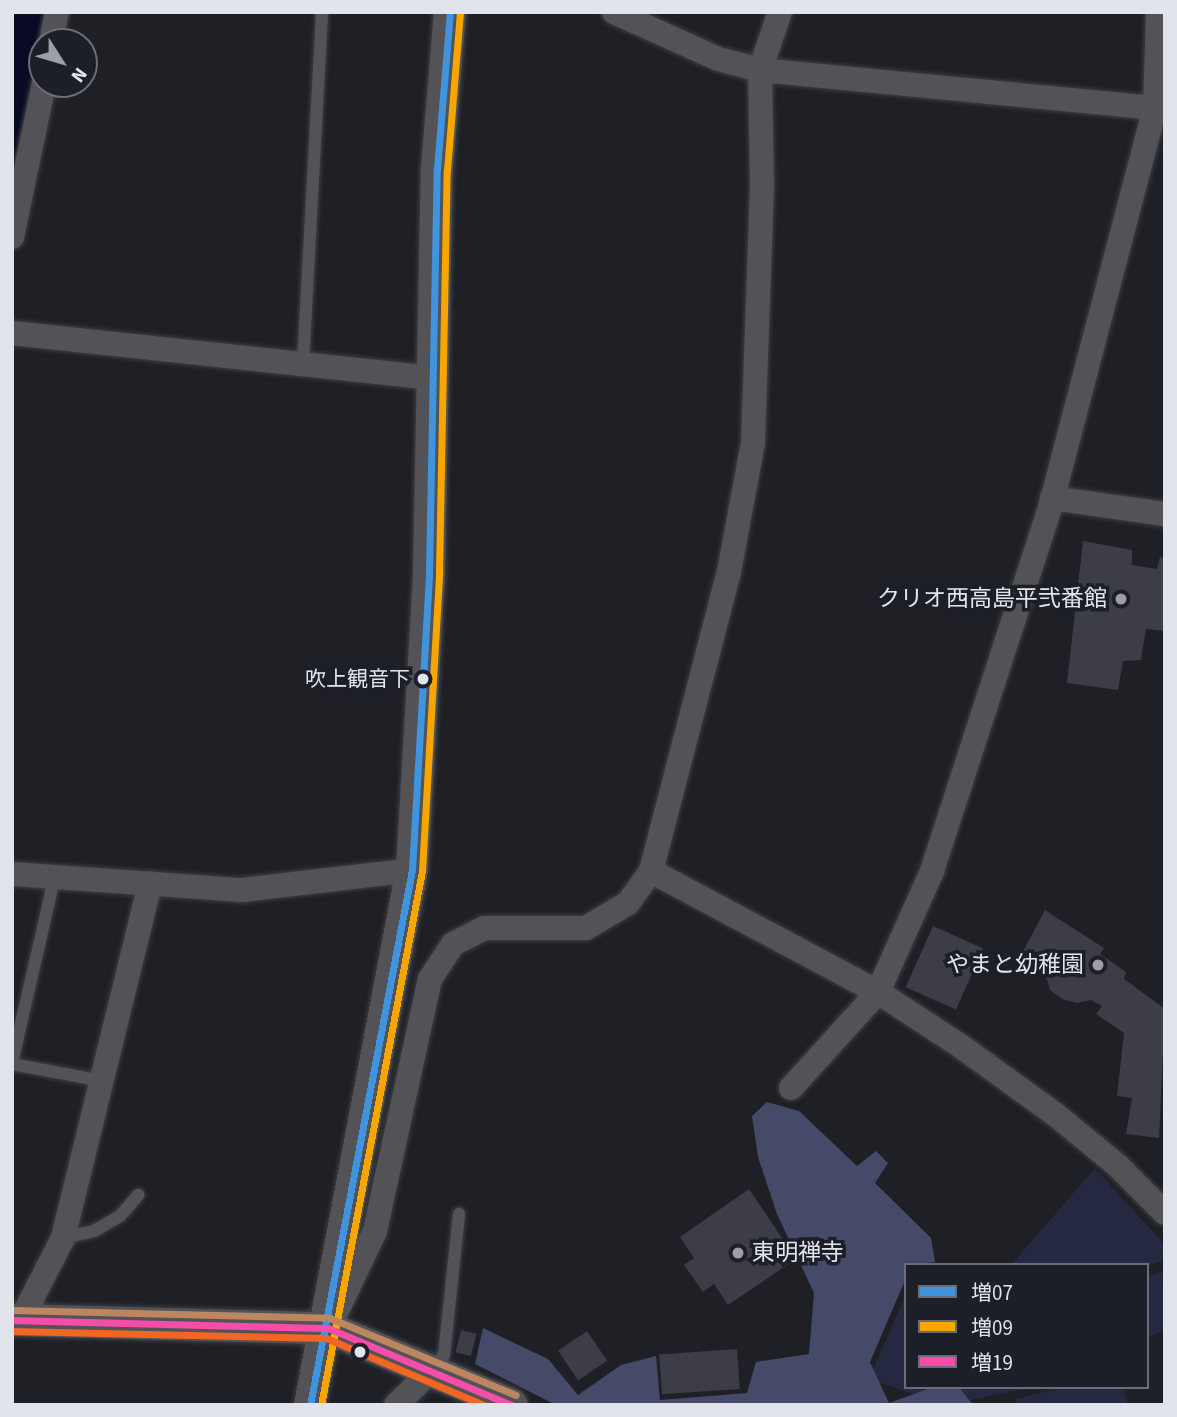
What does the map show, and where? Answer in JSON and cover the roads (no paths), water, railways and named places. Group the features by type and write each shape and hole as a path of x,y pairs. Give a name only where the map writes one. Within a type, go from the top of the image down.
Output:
{"street":[{"path":"310,1405 328,1328 412,870 422,747 437,169 450,12"},
{"path":"614,12 719,60 760,70 1160,108"},
{"path":"328,1328 375,1231 430,979 453,944 484,928 586,928 628,903 651,871 729,572 753,443 762,186 760,70 779,12"},
{"path":"791,1088 878,992 932,871 1052,498 1160,108 1158,12"},
{"path":"12,237 41,98"},
{"path":"12,333 433,378"},
{"path":"1052,498 1165,514"},
{"path":"12,874 242,890 412,870"},
{"path":"651,871 878,992 1056,1115 1118,1166 1165,1213"},
{"path":"150,884 63,1238 17,1320 328,1328 433,1369 512,1405"},
{"path":"396,1405 433,1369"}],"lane":[{"path":"303,364 322,12"},
{"path":"55,876 12,1064 103,1081"},
{"path":"63,1238 111,1221 138,1195"},
{"path":"433,1369 443,1355 459,1214"}],"place":[{"name":"クリオ西高島平弐番館","path":"1121,599"},
{"name":"吹上観音下","path":"423,679"},
{"name":"やまと幼稚園","path":"1098,965"},
{"name":"東明禅寺","path":"738,1253"}]}
